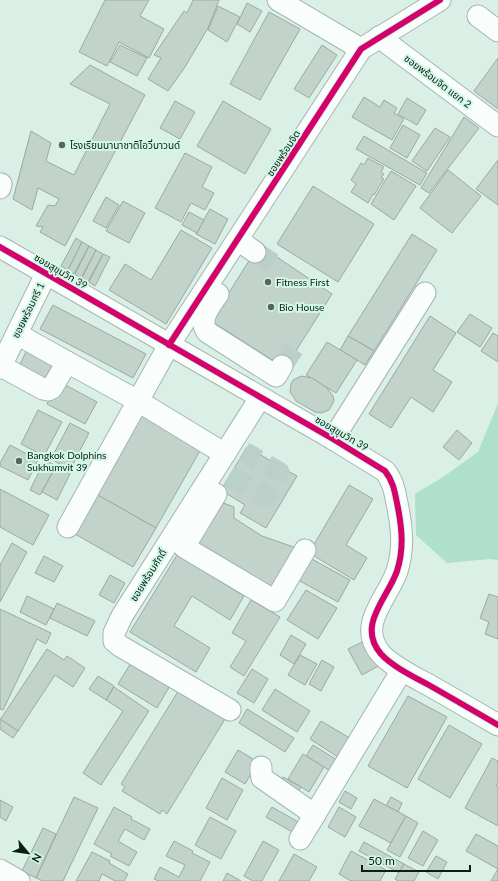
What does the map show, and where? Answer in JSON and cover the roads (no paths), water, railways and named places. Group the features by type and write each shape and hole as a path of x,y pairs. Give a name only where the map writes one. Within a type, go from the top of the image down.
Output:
{"street":[{"path":"278,0 361,49"},
{"name":"ซอยพร้อมจิต","path":"68,527 169,345 246,246 361,49 440,0"},
{"path":"478,16 498,30"},
{"name":"ซอยพร้อมจิต แยก 2","path":"379,37 498,126"},
{"path":"246,246 206,313 203,322 204,327 207,332 276,376 282,366"},
{"name":"ซอยสุขุมวิท 39","path":"0,247 333,439 385,471 391,478 394,486 402,531 402,551 398,570 373,619 371,627 373,641 381,654 402,670 498,725"},
{"name":"ซอยพร้อมศรี 1","path":"1,367 46,274"},
{"path":"333,439 425,293"},
{"path":"17,334 138,401 229,461"},
{"path":"219,374 235,350"},
{"path":"1,367 43,389 48,390 52,388 67,362"},
{"name":"ซอยพร้อมศักดิ์","path":"230,710 120,646 114,641 114,633 122,616 184,542 229,461 260,398"},
{"path":"184,542 275,601 305,550"},
{"path":"300,839 402,670"},
{"path":"261,767 262,778 315,815"},
{"path":"0,870 19,881"}],"tunnel":[{"path":"255,252 277,266"},
{"path":"282,366 296,345"},
{"path":"229,476 265,496 279,472 244,452"}],"place":[{"name":"โรงเรียนนานาชาติไอวี่บาวนด์","path":"62,145"},
{"name":"Fitness First","path":"268,282"},
{"name":"Bio House","path":"271,307"},
{"name":"Bangkok Dolphins Sukhumvit 39","path":"19,461"}]}
